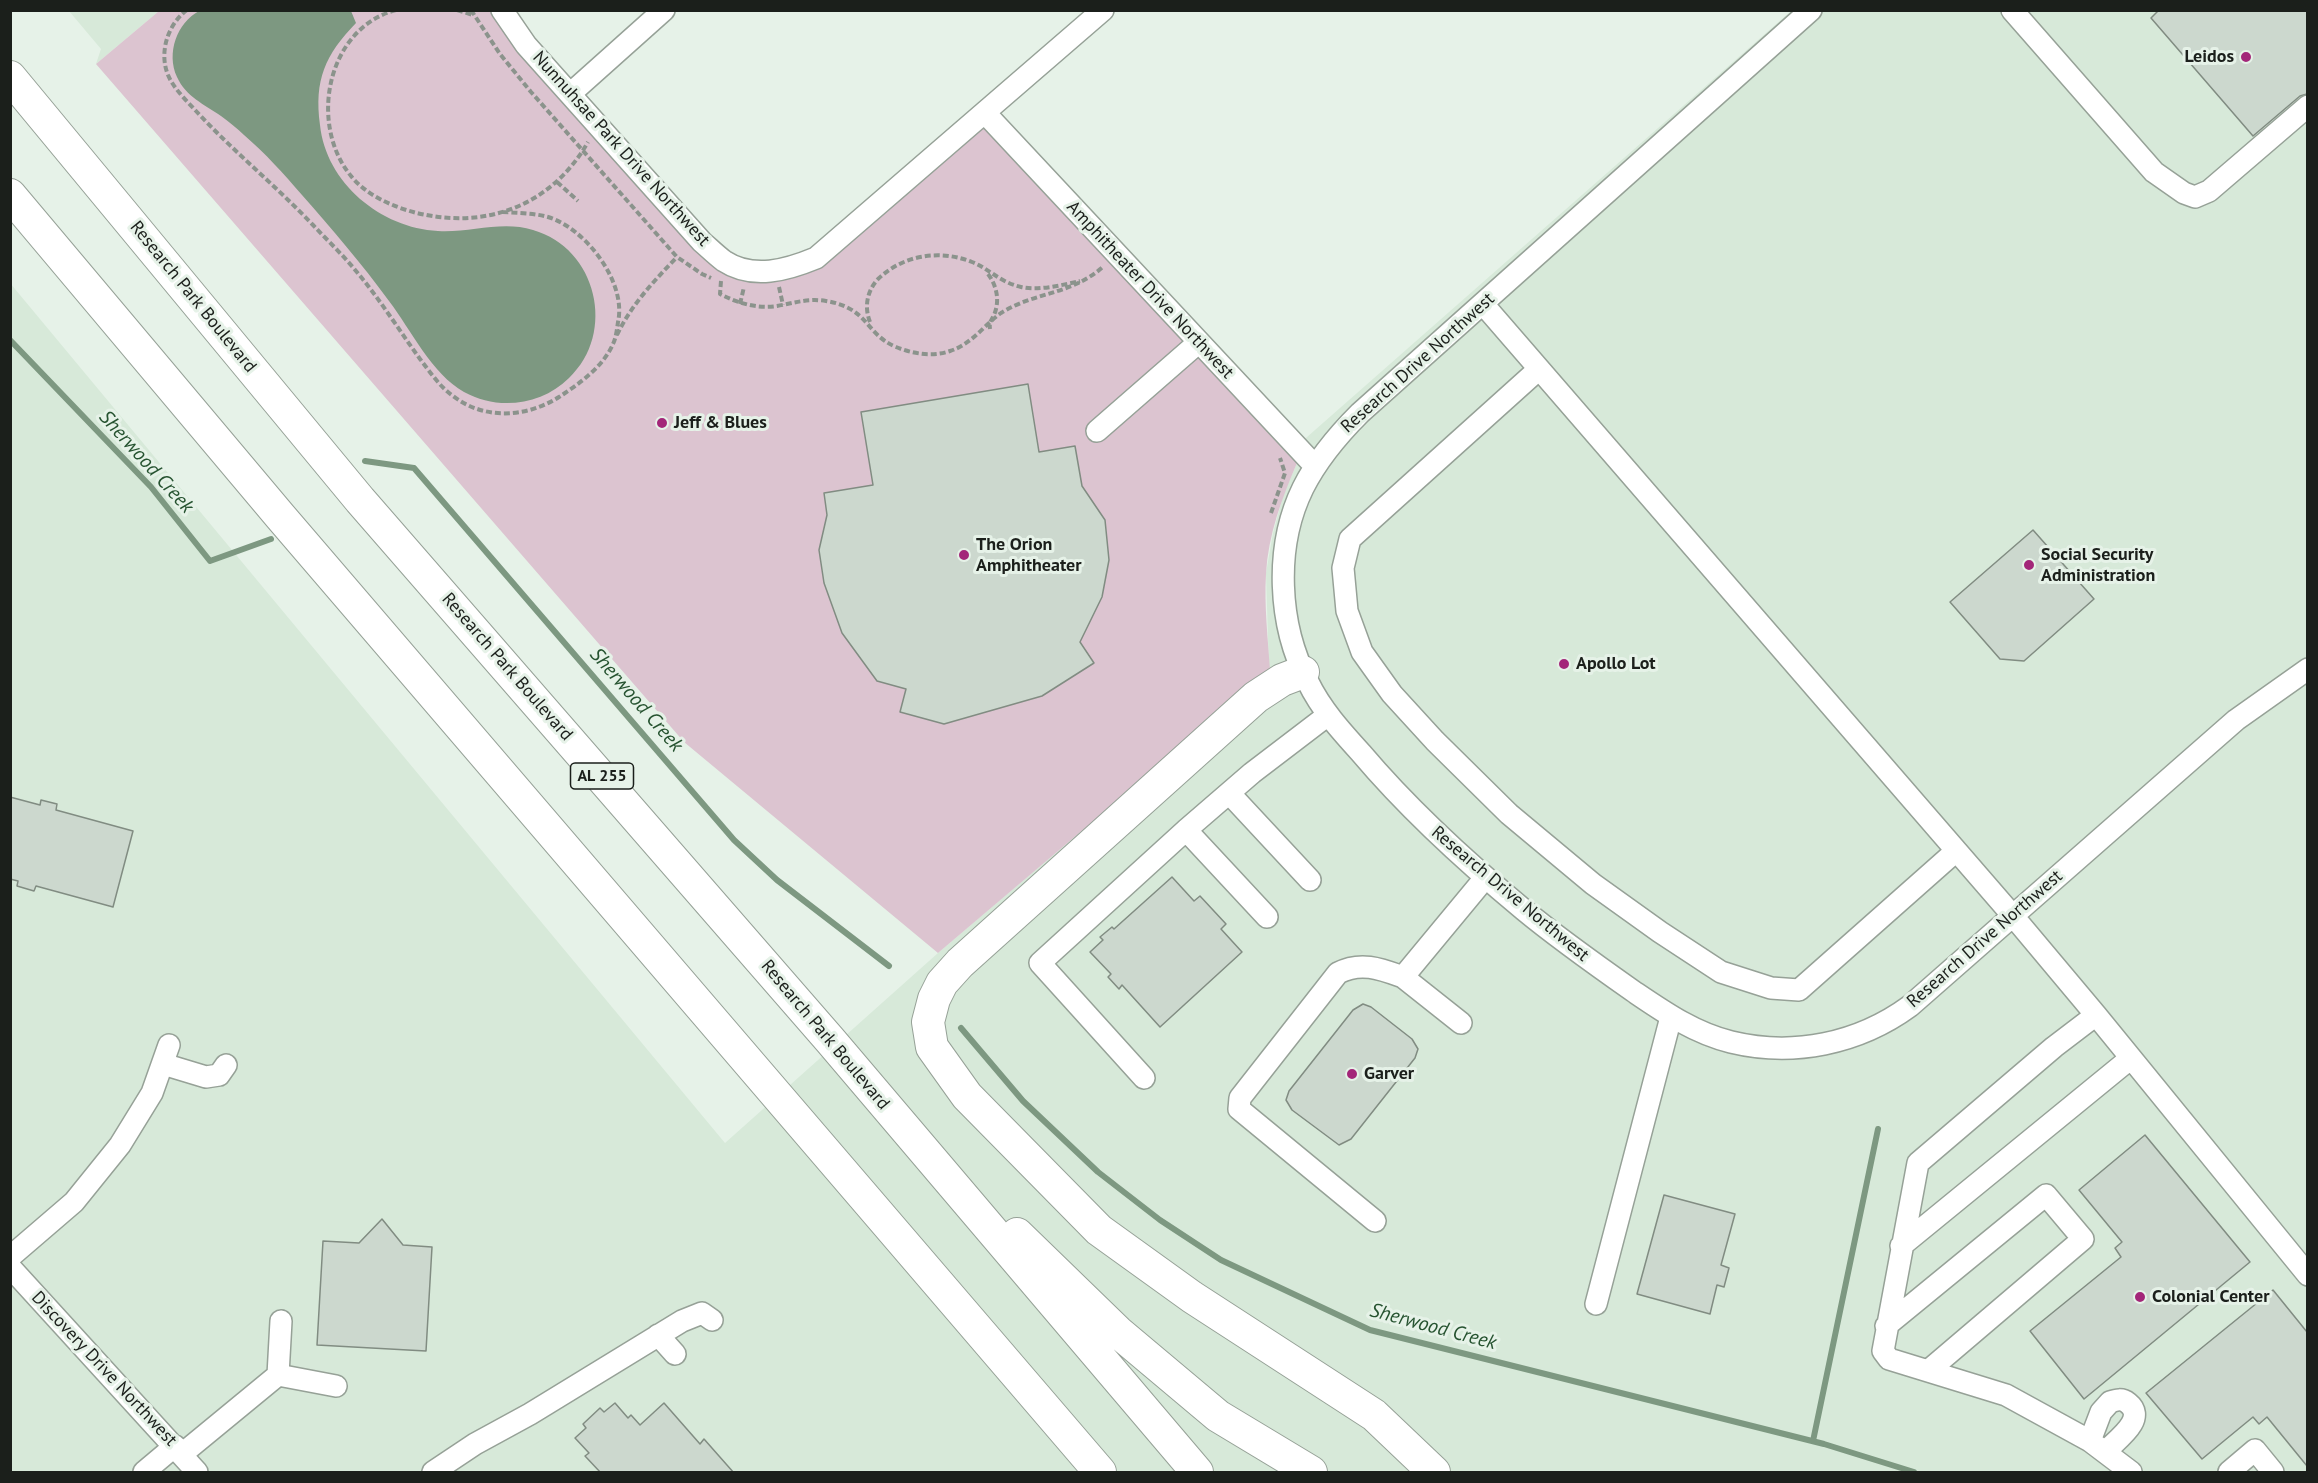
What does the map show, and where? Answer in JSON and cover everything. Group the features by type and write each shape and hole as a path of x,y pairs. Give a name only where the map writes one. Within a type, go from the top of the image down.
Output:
{"highway":[{"name":"Research Park Boulevard","path":"10,76 360,500 620,796 1197,1473"},
{"path":"10,195 273,507 1100,1473"},
{"path":"1303,672 1282,680 1256,697 960,963 942,983 934,999 928,1022 929,1034 932,1047 967,1096 1099,1230 1192,1297 1374,1415 1434,1473"},
{"path":"898,1121 1118,1332 1218,1416 1311,1473"},
{"path":"1041,1405 1089,1473"}],"street":[{"name":"Nunnuhsae Park Drive Northwest","path":"502,10 526,45 702,242 725,261 754,272 787,270 816,258 1103,10"},
{"path":"570,94 664,10"},
{"name":"Research Drive Northwest","path":"1811,10 1359,413 1337,436 1315,466 1296,502 1285,552 1285,595 1288,625 1303,672 1328,715 1400,798 1429,828 1485,878 1556,936 1671,1017 1730,1042 1767,1048 1816,1046 1841,1040 1879,1026 1910,1006 2236,720 2307,669"},
{"path":"2012,10 2154,172 2184,193 2196,197 2209,191 2307,106"},
{"name":"Amphitheater Drive Northwest","path":"985,113 1315,466"},
{"path":"1483,304 2013,916 2307,1275"},
{"path":"1097,431 1199,342"},
{"path":"1539,369 1350,539 1344,568 1347,611 1362,652 1392,694 1435,741 1509,814 1593,884 1721,972 1771,988 1799,990 1956,851"},
{"path":"1144,1078 1040,963 1186,830 1328,715"},
{"path":"1229,793 1310,880"},
{"path":"1186,830 1267,917"},
{"path":"1403,977 1485,878"},
{"path":"1375,1221 1239,1109 1240,1098 1338,973 1350,967 1374,967 1403,977 1461,1023"},
{"path":"2096,1015 2054,1047 1918,1163 1883,1351 1889,1359 2006,1395 2098,1446 2132,1473"},
{"path":"1596,1304 1671,1017"},
{"path":"10,1257 74,1202 120,1145 152,1093 166,1054 206,1077 219,1075 226,1065"},
{"path":"1901,1246 2131,1058"},
{"path":"1886,1326 2046,1194 2083,1239 1928,1371"},
{"name":"Discovery Drive Northwest","path":"10,1267 197,1473"},
{"path":"434,1473 475,1444 530,1414 681,1321 702,1313 712,1320"},
{"path":"278,1375 280,1321"},
{"path":"658,1335 675,1354"},
{"path":"144,1473 278,1375 336,1386"},
{"path":"2229,1473 2255,1450 2272,1473"}],"path":[{"path":"187,10 174,23 164,47 167,73 173,85 209,126 297,208 356,271 434,377 451,395 466,405 488,413 505,415 548,404 589,375 613,344 624,321 639,299 677,257"},
{"path":"396,10 388,12 364,27 336,60 328,99 331,136 340,159 351,177 377,198 403,209 433,217 459,219 488,217 503,212 538,196 557,182 583,151 596,124"},
{"path":"457,10 472,13 500,54 677,257 702,274 723,282 720,294 740,304 774,307 807,299 844,305 857,311 878,336 897,348 920,354 934,354 961,347 989,326 998,315 1022,303 1069,289 1089,278 1107,263"},
{"path":"557,182 578,201"},
{"path":"503,212 549,217 567,225 600,257 612,276 617,293 619,317 613,344"},
{"path":"872,327 866,307 870,291 881,277 910,259 923,255 948,255 972,262 1004,281 1032,288 1072,283 1089,278"},
{"path":"987,271 997,291 995,314 989,326"},
{"path":"734,285 752,288"},
{"path":"740,304 744,286"},
{"path":"770,288 788,286"},
{"path":"779,287 783,304"},
{"path":"1270,514 1285,473 1278,453"}],"shaded area":[{"path":"69,11 159,11 96,64 101,49"},
{"path":"159,11 504,11 725,261 787,270 985,113 1290,452 1297,463 1277,517 1267,559 1266,623 1270,671 938,953 684,742 96,64"},
{"path":"199,11 351,11 356,23 329,57 319,95 320,125 324,146 333,166 360,199 396,221 417,228 438,231 498,226 521,227 555,240 572,254 585,273 593,294 596,316 593,338 584,359 569,378 546,394 533,399 505,403 477,398 452,384 432,363 397,312 336,234 288,179 239,130 185,90 174,68 173,49 179,31 191,16"},
{"path":"1791,11 2307,11 2307,1472 11,1472 10,283 725,1143 938,953 1269,671 1266,573 1283,496 1297,463 1290,452"}],"building":[{"name":"Leidos","path":"2159,10 2307,10 2307,94 2300,96 2253,136 2151,18"},
{"name":"The Orion Amphitheater","path":"1028,384 1039,452 1075,446 1082,486 1105,520 1109,560 1102,597 1080,642 1094,663 1042,696 944,724 900,712 906,689 877,681 842,633 824,583 819,550 827,515 824,493 873,485 861,412"},
{"name":"Social Security Administration","path":"2033,530 2094,599 2024,661 2000,659 1950,602"},
{"path":"10,797 40,805 41,800 57,804 56,810 133,831 113,907 36,886 34,891 17,886 18,881 10,879"},
{"path":"1172,877 1194,901 1200,896 1226,924 1221,929 1242,952 1160,1027 1122,985 1119,989 1108,977 1111,974 1090,952 1103,940 1100,937 1112,927 1114,929"},
{"name":"Garver","path":"1363,1004 1371,1007 1412,1039 1418,1049 1415,1058 1351,1139 1339,1145 1292,1110 1286,1100 1289,1091 1353,1010"},
{"name":"Colonial Center","path":"2145,1135 2250,1262 2084,1399 2030,1331 2121,1257 2115,1248 2122,1242 2079,1190"},
{"path":"1664,1195 1735,1214 1721,1265 1729,1268 1724,1287 1717,1285 1710,1314 1637,1294"},
{"path":"382,1219 403,1245 432,1247 426,1351 317,1345 323,1241 359,1243"},
{"name":"Colonial Center","path":"2273,1290 2307,1332 2307,1466 2267,1417 2259,1424 2253,1417 2202,1459 2146,1393"},
{"path":"615,1403 628,1418 631,1415 640,1425 664,1403 700,1444 704,1439 734,1473 601,1473 585,1456 589,1453 575,1438 586,1428 583,1424 600,1408 604,1412"}],"waterway":[{"name":"Sherwood Creek","path":"10,340 151,487 210,561 271,539"},
{"name":"Sherwood Creek","path":"365,461 414,468 734,840 777,880 889,966"},
{"name":"Sherwood Creek","path":"961,1028 1023,1101 1098,1172 1160,1220 1221,1260 1370,1330 1824,1444 1914,1472"},
{"path":"1813,1441 1878,1129"}],"place":[{"name":"Leidos","path":"2246,57"},
{"name":"Jeff & Blues","path":"662,423"},
{"name":"The Orion Amphitheater","path":"964,555"},
{"name":"Social Security Administration","path":"2029,565"},
{"name":"Apollo Lot","path":"1564,664"},
{"name":"Garver","path":"1352,1074"},
{"name":"Colonial Center","path":"2140,1297"}]}
